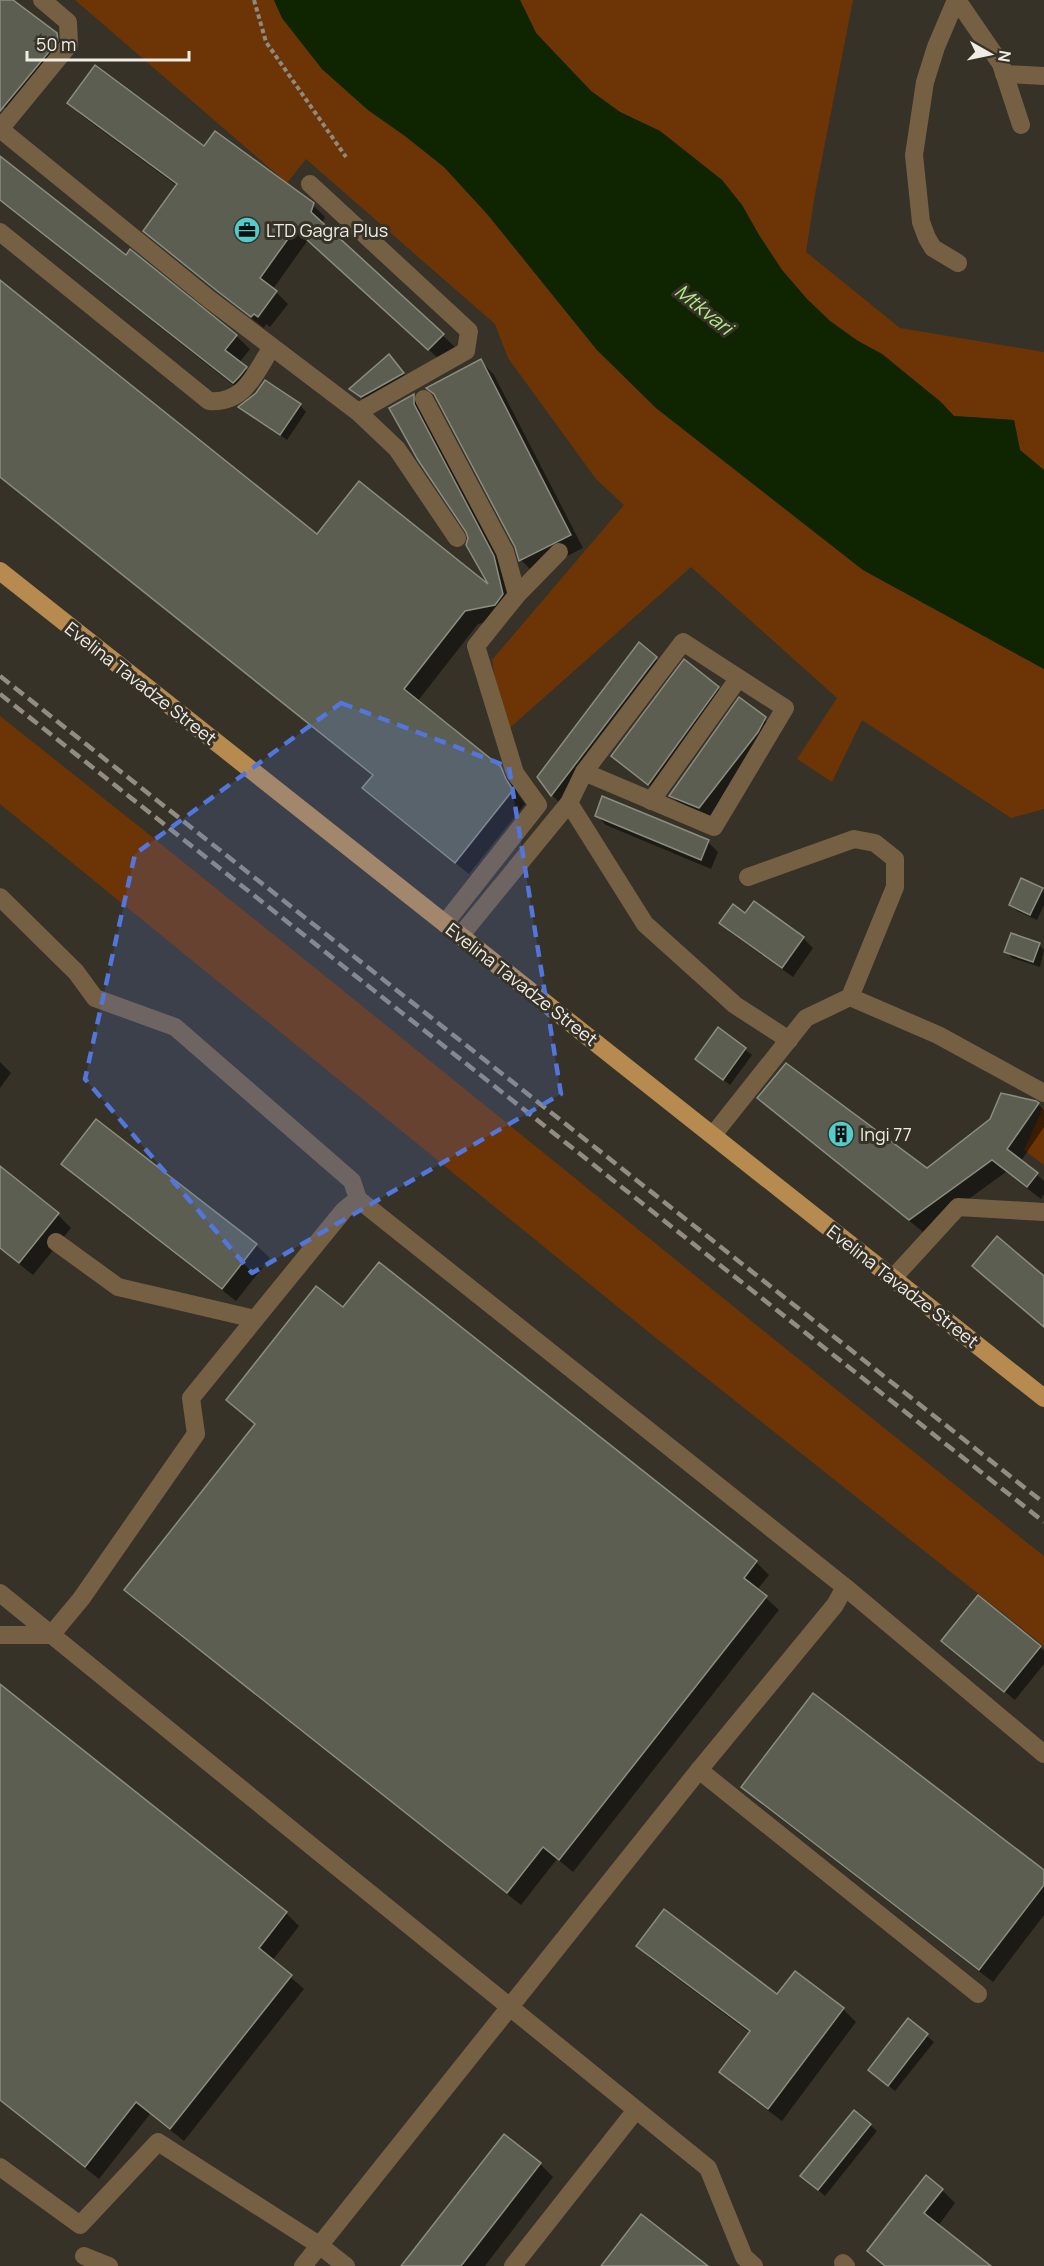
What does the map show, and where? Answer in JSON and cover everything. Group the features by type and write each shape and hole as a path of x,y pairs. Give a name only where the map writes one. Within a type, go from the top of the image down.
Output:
{"main road":[{"name":"Evelina Tavadze Street","path":"0,571 1044,1398"}],"street":[{"path":"42,0 68,22 69,45 0,129 209,298 358,412 397,449 457,538"},
{"path":"957,0 1000,64 1022,125"},
{"path":"957,0 936,47 925,81 914,155 921,222 927,238 933,248 958,262"},
{"path":"1004,74 1044,76"},
{"path":"310,184 469,331 466,351 358,412"},
{"path":"0,232 209,401 221,402 240,395 272,347"},
{"path":"424,399 505,552 517,595"},
{"path":"445,923 538,805 515,773 476,646 517,595 559,552"},
{"path":"461,935 569,802 584,772 683,642 785,708 714,827 584,772"},
{"path":"651,801 738,679"},
{"path":"569,802 645,924 735,1005 789,1040"},
{"path":"713,1135 806,1018 850,997 894,888 895,860 875,843 854,839 748,877"},
{"path":"0,897 76,972 95,998 175,1027 352,1181 358,1199 846,1587 1044,1754"},
{"path":"850,997 938,1035 1044,1093"},
{"path":"51,1635 81,1599 196,1434 190,1398 344,1210 358,1199"},
{"path":"893,1278 958,1207 1044,1212"},
{"path":"56,1242 118,1287 255,1319"},
{"path":"303,2266 699,1770 835,1605 846,1587"},
{"path":"0,1593 708,2168 744,2257 754,2266"},
{"path":"0,1635 51,1635"},
{"path":"699,1770 978,1994"},
{"path":"513,2266 636,2110"},
{"path":"0,2167 80,2225 158,2142 319,2245 346,2266"},
{"path":"84,2256 110,2266"}],"path":[{"path":"254,0 266,42 346,157"}],"highlighted area":[{"path":"341,703 509,767 561,1094 252,1273 85,1079 135,854"}],"shaded area":[{"path":"75,0 274,0 282,18 322,69 368,110 444,167 488,215 597,350 656,408 863,570 1044,669 1044,809 1011,818 862,720 832,782 797,759 837,698 691,567 504,733 492,660 624,505 596,479 508,358 495,324 306,159 287,183"},
{"path":"520,0 853,0 806,252 900,328 1044,352 1044,470 1020,450 1014,420 954,416 882,354 858,341 830,321 782,270 742,205 722,180 660,131 620,112 591,91 536,33"},
{"path":"0,716 1044,1556 1044,1646 656,1338 0,804"},
{"path":"1044,1108 1044,1165 1024,1150"}],"water":[{"name":"Mtkvari","path":"274,0 520,0 536,33 591,91 620,112 660,131 722,180 742,205 782,270 830,321 858,341 882,354 941,402 954,416 1014,420 1020,450 1044,470 1044,669 863,570 656,408 597,350 488,215 444,167 368,110 322,69 282,18"}],"building":[{"path":"0,0 13,0 57,33 58,41 0,111"},
{"path":"95,65 204,146 215,131 314,203 311,212 444,334 428,350 295,229 260,278 277,291 258,317 254,314 251,317 143,231 177,184 67,103"},
{"path":"0,156 126,255 130,249 237,335 225,350 247,367 239,377 233,383 0,200"},
{"path":"0,280 317,534 359,481 488,584 466,545 468,538 466,532 418,460 389,408 414,394 414,404 494,556 503,594 495,605 465,611 404,689 501,767 513,790 455,863 362,788 373,775 0,477"},
{"path":"389,354 404,373 361,397 349,389"},
{"path":"481,359 571,535 519,561 515,547 434,394 426,388"},
{"path":"265,380 301,404 280,435 238,407 256,393"},
{"path":"639,642 657,657 551,796 537,777"},
{"path":"684,659 719,687 648,785 611,756"},
{"path":"739,697 766,717 758,732 699,808 669,796"},
{"path":"602,796 709,840 701,860 595,816"},
{"path":"1021,878 1043,888 1030,915 1009,905"},
{"path":"754,901 804,937 782,968 719,923 733,904 745,913"},
{"path":"1011,933 1040,943 1033,962 1004,952"},
{"path":"718,1027 746,1048 723,1080 695,1059"},
{"name":"Ingi 77","path":"786,1063 927,1168 990,1119 1001,1093 1036,1101 1039,1103 1007,1149 1038,1173 1027,1187 992,1160 909,1220 757,1098"},
{"path":"96,1119 257,1244 222,1289 61,1164"},
{"path":"0,1166 59,1213 19,1263 0,1248"},
{"path":"997,1236 1044,1276 1044,1327 972,1266"},
{"path":"379,1262 757,1561 744,1578 767,1596 559,1860 543,1847 507,1893 124,1590 255,1424 226,1400 316,1286 343,1307"},
{"path":"978,1595 1041,1646 1004,1692 941,1641"},
{"path":"0,1684 287,1912 259,1948 292,1975 170,2129 136,2102 85,2167 0,2100"},
{"path":"813,1693 1044,1870 1044,1885 979,1970 741,1787"},
{"path":"664,1909 777,1994 795,1971 844,2008 768,2109 719,2072 750,2031 636,1946"},
{"path":"908,2018 928,2034 888,2086 868,2070"},
{"path":"854,2110 871,2124 818,2190 800,2176"},
{"path":"504,2134 541,2163 461,2266 401,2266"},
{"path":"926,2175 943,2189 924,2213 991,2266 885,2266 867,2251"},
{"path":"641,2214 708,2266 601,2266"}],"railway":[{"path":"0,676 1044,1503"},
{"path":"0,694 1044,1522"}],"place":[{"name":"LTD Gagra Plus","path":"247,230"},
{"name":"Ingi 77","path":"841,1134"}]}
